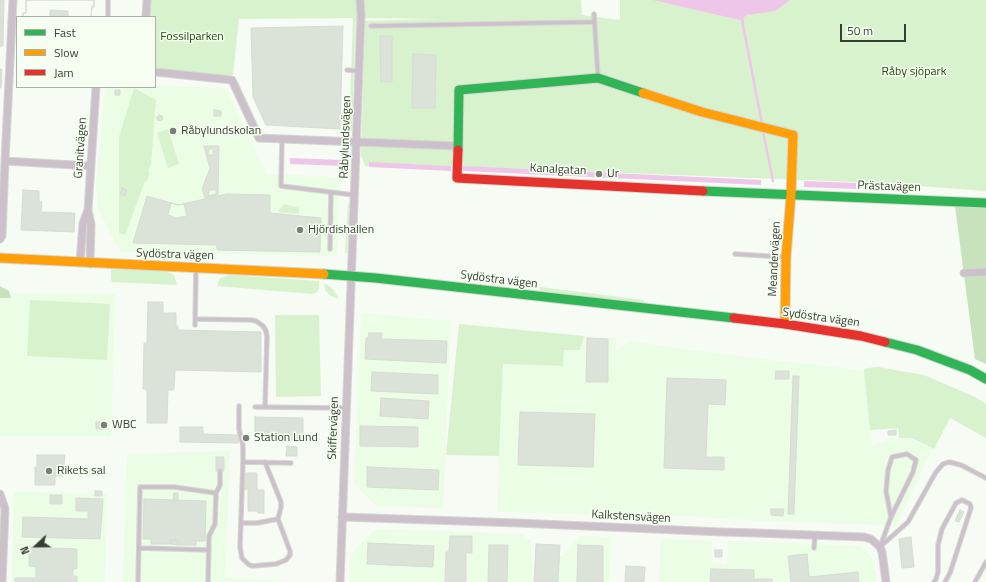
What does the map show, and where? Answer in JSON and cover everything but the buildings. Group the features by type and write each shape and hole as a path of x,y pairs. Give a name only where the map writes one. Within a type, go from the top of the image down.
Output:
{"street":[{"path":"0,239 2,236 5,161 13,65 13,0"},
{"path":"146,0 146,16"},
{"name":"Råbylundsvägen","path":"351,276 362,14 360,0"},
{"path":"156,72 232,80 259,138 356,142 457,150"},
{"name":"Meandervägen","path":"598,78 702,112 793,135 791,195 786,257 785,324"},
{"name":"Kanalgatan","path":"598,78 459,90 456,178 791,195"},
{"name":"Granitvägen","path":"90,264 91,224 88,210 96,88"},
{"path":"5,161 91,166"},
{"name":"Prästavägen","path":"791,195 986,203"},
{"name":"Granitvägen","path":"80,263 83,223 88,210"},
{"name":"Sydöstra vägen","path":"0,258 90,264 351,276 421,282 631,308 785,324 861,336 917,350 970,370 986,379"},
{"path":"964,273 986,272"},
{"name":"Skiffervägen","path":"340,582 351,276"},
{"path":"0,494 5,509 2,582"},
{"name":"Kalkstensvägen","path":"342,517 864,537 871,539 880,547"},
{"path":"880,547 886,582"}],"lane":[{"path":"108,0 108,16"},
{"path":"594,14 598,78"},
{"path":"371,26 594,22"},
{"path":"347,70 359,71"},
{"path":"282,139 281,186 354,195"},
{"path":"330,249 331,192"},
{"path":"735,254 786,257"},
{"path":"195,325 196,268"},
{"path":"196,319 251,320 256,321 263,326 267,337 265,407"},
{"path":"239,406 239,429 244,446 240,547 242,558 252,566 276,564 286,560 290,555 290,551 278,519 282,502 265,462"},
{"path":"255,407 346,408"},
{"path":"880,547 891,517 913,472 916,460 907,454 892,457 888,470 886,491 891,517"},
{"path":"243,462 291,463"},
{"path":"880,547 908,522 936,472 943,464 949,462 961,465 986,478"},
{"path":"208,582 209,536 215,524 216,493 220,485 220,471"},
{"path":"138,582 140,487 179,487 216,493"},
{"path":"934,582 938,572 938,545 942,529 956,503 962,500 970,504 971,508 953,566 945,582"},
{"path":"241,523 257,523 278,519"},
{"path":"814,548 815,536"},
{"path":"139,548 208,550"},
{"path":"975,582 986,562"}],"shaded area":[{"path":"653,0 790,0 775,11 747,15 740,20"},
{"name":"Råbylundskolan","path":"156,85 226,88 266,174 340,177 337,256 121,252 98,208 96,185 105,88 156,88"},
{"path":"290,158 344,160 344,166 290,164"},
{"path":"369,162 451,166 451,171 369,167"},
{"path":"463,166 761,180 761,185 463,171"},
{"path":"804,181 856,183 856,189 804,187"},
{"path":"955,206 986,207 986,364 975,359"},
{"path":"0,286 9,291 11,298 0,298"},
{"path":"0,293 115,294 111,436 0,436"},
{"path":"361,313 451,321 443,508 376,506 354,483"},
{"path":"581,337 616,338 616,351 630,341 705,352 866,371 872,446 892,438 913,440 932,449 895,527 879,525 738,520 692,516 610,514 610,502 609,515 497,512 503,364 563,366 564,351 581,351"},
{"path":"230,451 225,577 293,582 123,582 127,454"},
{"path":"14,492 107,494 105,582 12,582"},
{"path":"376,529 522,534 531,541 532,582 350,582 351,554"},
{"path":"579,536 611,537 609,582 558,582 559,556 563,556"},
{"path":"661,539 712,541 712,563 727,564 728,541 860,546 874,561 876,582 659,582"}],"green space":[{"path":"143,0 581,0 582,15 620,20 620,0 986,0 986,191 880,183 398,164 365,166 361,155 365,21 437,19 356,18 352,130 349,134 353,18 239,19 233,75 156,74 156,16 142,16"},
{"path":"134,88 156,100 151,164 148,171 150,172 147,181 145,181 125,235 119,233 119,137"},
{"path":"168,129 179,164 168,168 157,133"},
{"path":"348,203 350,204 347,253 345,253"},
{"path":"284,204 299,208 299,214 279,212"},
{"path":"111,269 165,271 174,275 177,284 112,282"},
{"path":"230,275 319,281 319,289 316,293 312,294 217,286 220,278"},
{"path":"324,283 333,289 339,299 331,296 325,290"},
{"path":"540,287 644,300 643,303 540,291"},
{"path":"30,300 110,304 107,360 27,356"},
{"path":"275,315 319,315 321,396 276,397"},
{"path":"459,324 584,336 580,350 564,350 563,366 503,364 499,456 446,455"},
{"path":"878,367 924,375 975,397 986,404 986,438 950,418 934,449 912,438 899,438 898,428 870,430 864,370"}],"waterway":[{"path":"742,15 762,124"},
{"path":"763,131 773,181"}],"traffic: fast":[{"path":"458,150 459,90 598,78 643,93"},
{"path":"703,191 986,203"},
{"path":"324,274 376,278 734,318"},
{"path":"885,342 917,350 970,370 986,379"}],"traffic: slow":[{"path":"643,93 702,112 793,135 791,195 786,257 785,324"},
{"path":"0,258 324,274"}],"traffic: jam":[{"path":"458,150 457,178 703,191"},
{"path":"734,318 785,324 861,336 885,342"}],"place":[{"name":"Råbylundskolan","path":"173,131"},
{"name":"Ur","path":"599,174"},
{"name":"Hjördishallen","path":"300,230"},
{"name":"WBC","path":"104,425"},
{"name":"Station Lund","path":"246,438"},
{"name":"Rikets sal","path":"49,471"}],"park label":[{"name":"Fossilparken","path":"192,37"},
{"name":"Råby sjöpark","path":"914,72"}]}
